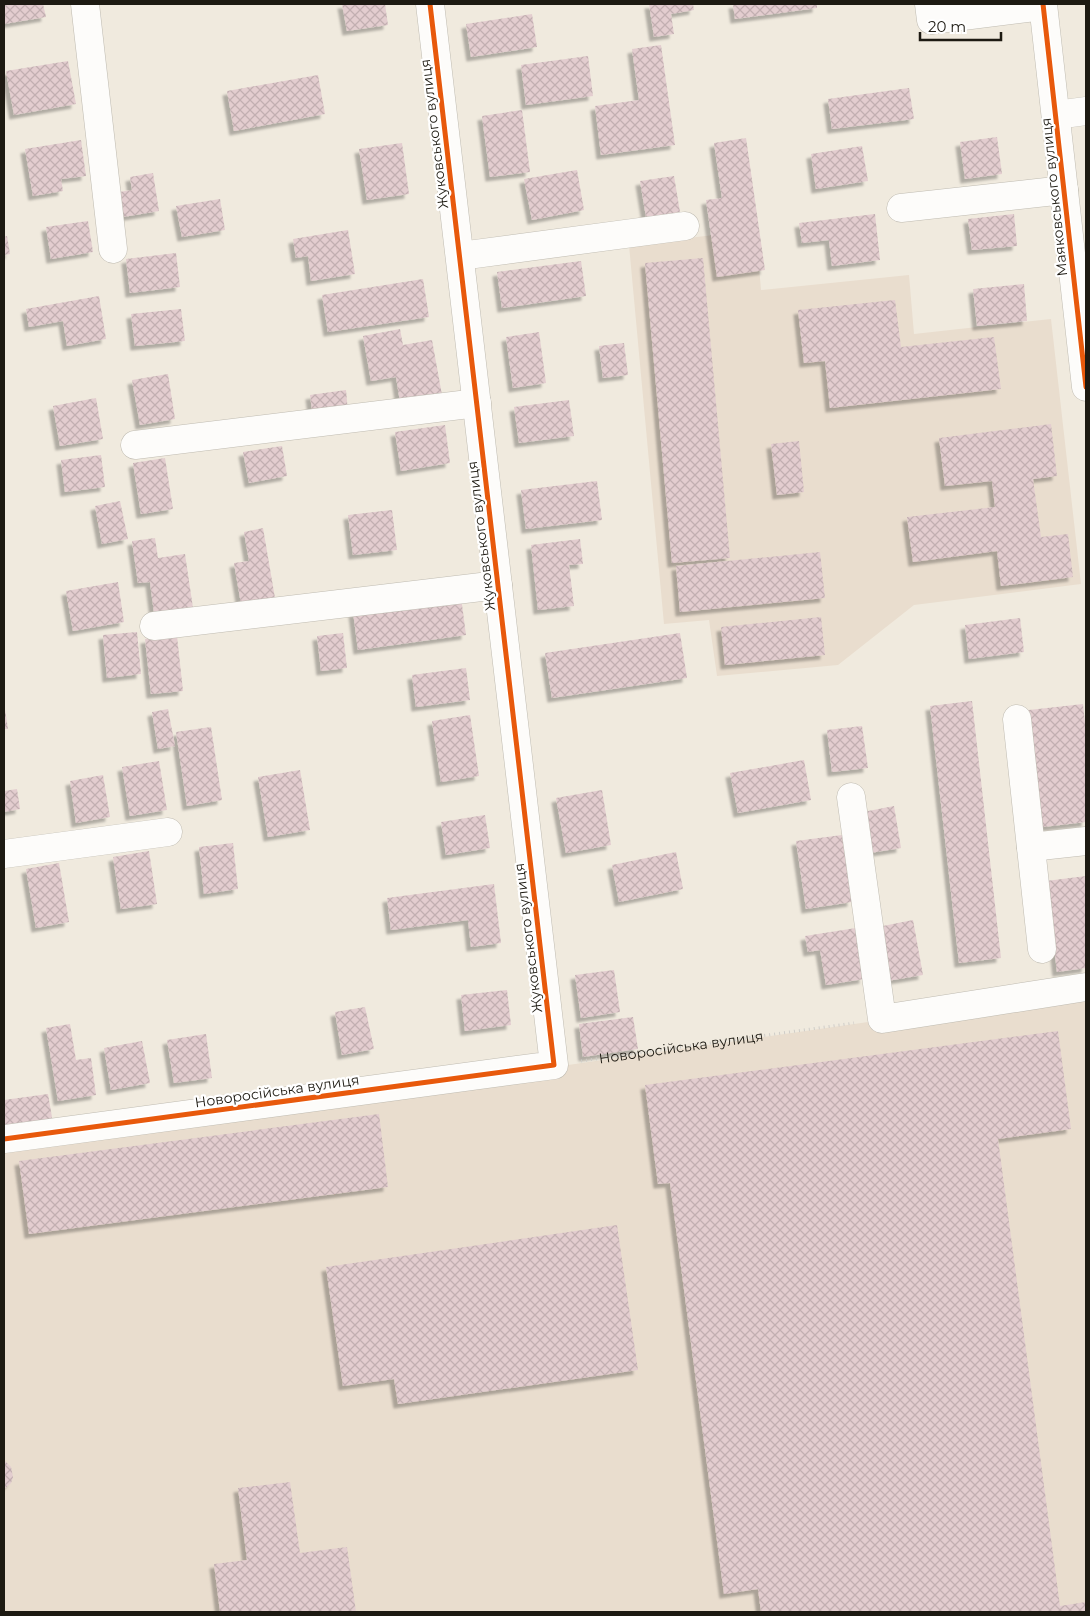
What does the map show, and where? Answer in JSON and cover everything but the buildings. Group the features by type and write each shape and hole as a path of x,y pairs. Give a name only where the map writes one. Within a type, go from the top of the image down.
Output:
{"street":[{"path":"85,4 113,249"},
{"name":"Жуковського вулиця","path":"430,4 554,1065"},
{"path":"929,4 931,20 1043,5"},
{"name":"Маяковського вулиця","path":"1043,5 1083,335 1086,387"},
{"path":"1056,115 1086,112"},
{"path":"901,208 1064,190"},
{"path":"460,256 684,226"},
{"path":"135,446 477,403"},
{"path":"154,626 498,585"},
{"path":"1017,719 1042,949"},
{"path":"851,796 882,1019 1086,987"},
{"path":"4,854 168,832"},
{"path":"1031,847 1086,841"},
{"name":"Новоросійська вулиця","path":"4,1139 554,1065"}],"shaded area":[{"path":"756,230 761,290 909,275 914,334 1051,319 1081,584 914,605 838,665 717,676 709,620 664,624 629,245"},
{"path":"1086,988 1086,1612 4,1612 4,1141 554,1067 882,1020"}],"cycle path":[{"path":"4,1139 554,1065 430,4"},
{"path":"1043,4 1086,387"}]}
